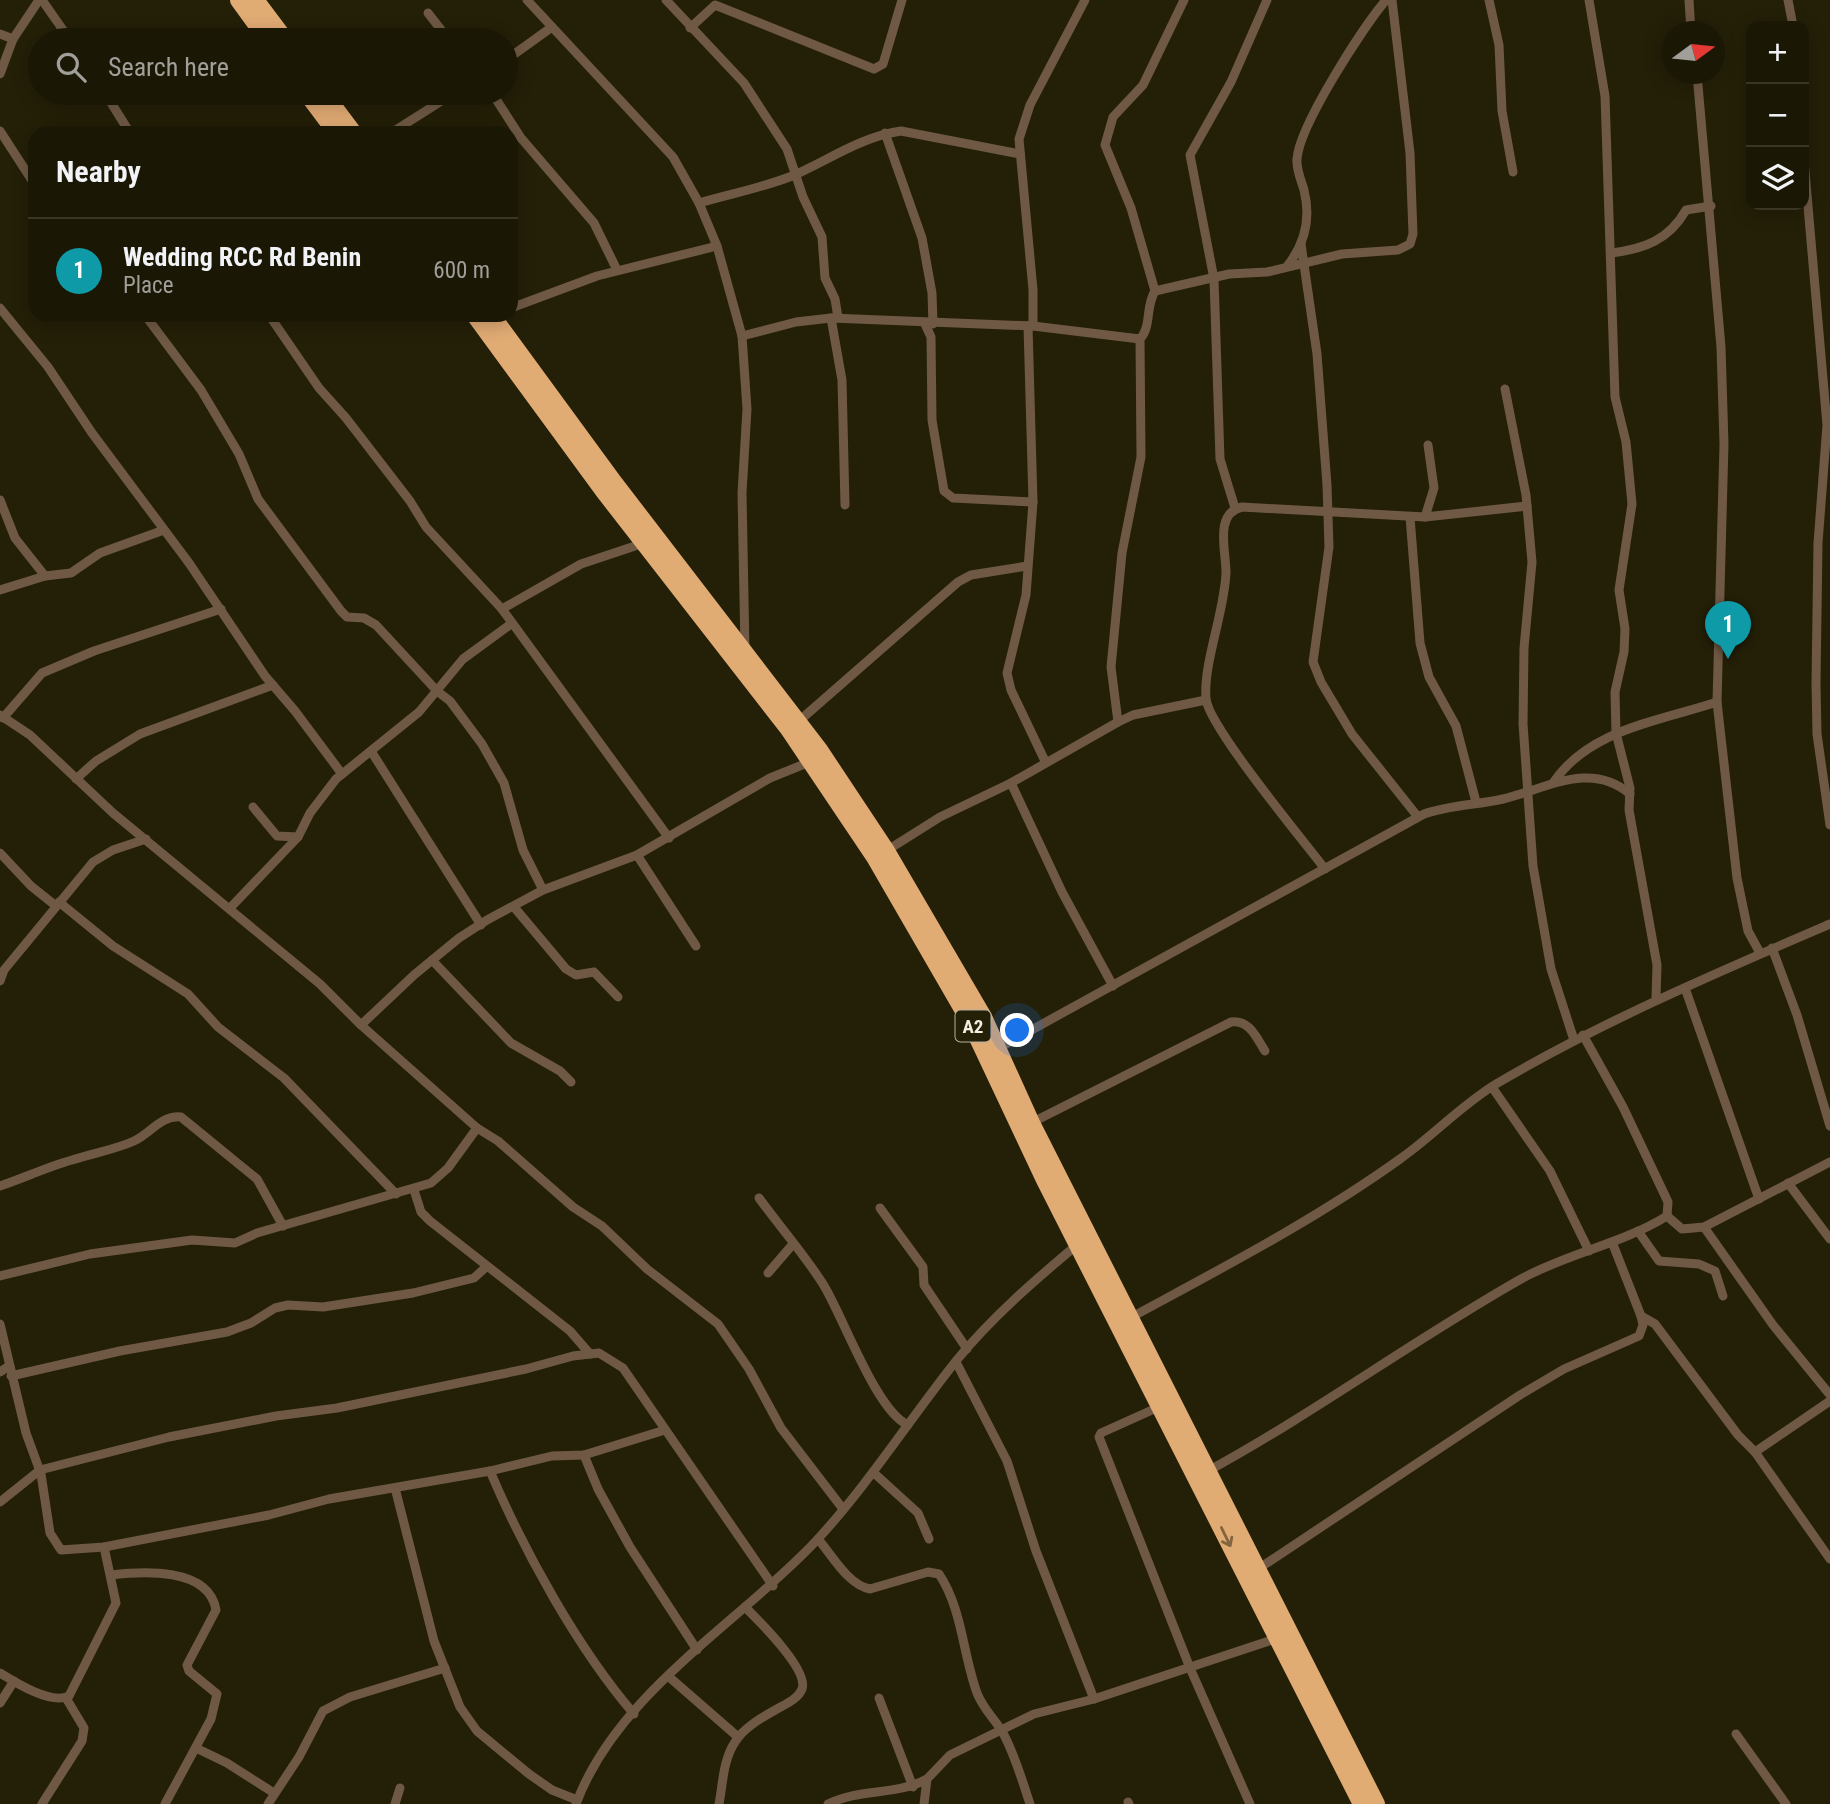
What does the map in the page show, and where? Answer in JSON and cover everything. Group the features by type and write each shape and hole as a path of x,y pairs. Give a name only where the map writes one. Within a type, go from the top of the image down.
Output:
{"highway":[{"path":"239,0 259,28"},
{"path":"255,0 276,28"},
{"path":"316,105 332,126"},
{"path":"332,105 348,126"},
{"name":"A2","path":"480,322 644,542 813,761 875,857 971,1023 1078,1244 1362,1804"},
{"name":"A2","path":"497,322 744,654 799,721 886,851 983,1017 1031,1123 1376,1804"}],"street":[{"path":"0,74 13,39 41,0 61,28"},
{"path":"527,0 673,156 699,203 717,246 743,337 747,409 741,493 746,587 744,654"},
{"path":"666,0 744,83 787,149 803,197 822,237 825,278 835,299 834,318 842,380 845,505"},
{"path":"690,28 715,5 874,69 883,64 902,0"},
{"path":"1045,761 1007,677 1024,609 1034,502 1030,326 1033,290 1019,139 1025,115 1085,0"},
{"path":"1118,722 1111,667 1122,553 1141,457 1140,339 1147,332 1148,308 1155,291 1131,208 1105,145 1113,117 1143,85 1184,0"},
{"path":"1267,0 1231,82 1190,156 1189,166 1214,279 1220,459 1235,508 1224,527 1226,572 1206,700 1238,755 1325,869"},
{"path":"1288,265 1307,228 1308,209 1297,167 1300,146 1350,50 1386,0"},
{"path":"1155,291 1229,274 1267,272 1342,254 1398,250 1410,244 1413,234 1410,153 1392,0"},
{"path":"1489,0 1499,45 1502,111 1513,172"},
{"path":"1589,0 1605,96 1615,397 1626,442 1632,504 1619,590 1625,629 1624,652 1615,692 1616,733 1630,794 1629,810 1657,965 1656,998"},
{"path":"1689,0 1690,21"},
{"path":"1788,0 1792,21"},
{"path":"428,13 440,28"},
{"path":"518,51 552,27"},
{"path":"0,34 13,39"},
{"path":"1698,84 1711,206 1724,444 1717,702 1737,878 1748,931 1760,953"},
{"path":"112,105 126,126"},
{"path":"402,126 435,105"},
{"path":"500,105 513,126"},
{"path":"0,131 28,174"},
{"path":"699,203 797,174 823,158 885,133 901,131 1020,154"},
{"path":"518,133 594,222 617,270"},
{"path":"885,133 922,238 932,293 929,324 932,420 944,491 953,498 1034,502"},
{"path":"1611,253 1646,248 1675,226 1686,210 1711,206"},
{"path":"1809,210 1824,359 1828,441 1818,543 1816,683 1817,734 1830,825"},
{"path":"1301,244 1317,354 1329,547 1313,649 1316,671 1352,734 1418,817"},
{"path":"518,305 617,270 717,246"},
{"path":"0,308 48,367 273,685 342,774"},
{"path":"743,337 796,322 834,318 929,324 1030,326 1140,339"},
{"path":"152,322 201,390 239,454 258,499 341,611 347,617 364,618 376,625 465,720 497,769 510,798 523,850 543,890"},
{"path":"274,322 319,388 346,418 410,501 426,527 502,609 669,838"},
{"path":"1505,388 1527,506 1532,562 1524,648 1523,754 1532,866 1551,969 1579,1038 1623,1107 1668,1202 1667,1216"},
{"path":"1425,517 1434,488 1428,445"},
{"path":"0,500 15,538 45,576"},
{"path":"1235,508 1327,510 1425,517 1485,513 1527,506"},
{"path":"1410,517 1410,553 1420,643 1429,677 1456,726 1476,803"},
{"path":"0,590 45,576 71,573 100,552 164,530"},
{"path":"502,609 581,564 644,542"},
{"path":"799,721 958,582 971,575 1027,566"},
{"path":"221,609 94,651 42,673 2,716 30,735 76,779 320,984 361,1025 477,1128 498,1140 573,1207 602,1226 647,1269 718,1324 750,1369 781,1428 843,1509"},
{"path":"231,907 298,837 326,790 419,712 463,659 511,624"},
{"path":"76,779 96,761 140,734 273,685"},
{"path":"886,851 940,817 1011,783 1045,761 1118,722 1133,715 1206,700"},
{"path":"1553,782 1577,753 1616,733 1717,702"},
{"path":"371,751 481,925"},
{"path":"361,1025 432,960 481,925 543,890 637,855 770,778 813,761"},
{"path":"997,1049 1187,942 1437,809 1526,793 1553,782 1601,778 1612,781 1630,794"},
{"path":"1011,783 1062,892 1113,986"},
{"path":"253,807 277,836 298,837"},
{"path":"0,981 4,971 93,862 113,850 146,839"},
{"path":"0,853 31,886 113,946 188,994 218,1027 292,1086 396,1194"},
{"path":"637,855 695,946"},
{"path":"514,907 566,969 576,975 594,972 618,997"},
{"path":"1130,1318 1309,1219 1401,1158 1451,1115 1492,1087 1579,1038 1656,998 1830,925"},
{"path":"1772,948 1797,1015 1830,1126"},
{"path":"432,960 511,1043 552,1066 571,1082"},
{"path":"1685,988 1759,1199"},
{"path":"1031,1123 1231,1022 1240,1021 1248,1026 1265,1051"},
{"path":"1492,1087 1550,1171 1589,1251"},
{"path":"0,1185 74,1159 116,1149 142,1137 162,1121 181,1116 257,1179 283,1226"},
{"path":"0,1276 110,1251 192,1240 236,1243 283,1226 414,1190 441,1176 477,1128"},
{"path":"1667,1216 1682,1228 1704,1227 1830,1162"},
{"path":"1788,1183 1830,1239"},
{"path":"414,1190 421,1212 486,1267 570,1331 590,1354"},
{"path":"759,1198 824,1286 885,1403 901,1422 908,1425"},
{"path":"880,1208 923,1266 924,1285 967,1349"},
{"path":"1208,1471 1274,1435 1407,1348 1551,1263 1612,1242 1667,1216"},
{"path":"1704,1227 1773,1325 1830,1398 1755,1452"},
{"path":"1638,1231 1659,1261 1699,1264 1715,1271 1723,1296"},
{"path":"1258,1569 1520,1395 1564,1370 1639,1336 1643,1325 1641,1316 1612,1242"},
{"path":"768,1273 793,1244"},
{"path":"396,1488 434,1641 460,1707 477,1731 552,1790 576,1802 604,1751 668,1676 773,1586 818,1539 874,1473 967,1349 1018,1296 1078,1244"},
{"path":"0,1372 227,1332 251,1323 275,1308 288,1305 323,1307 413,1293 474,1278 486,1267"},
{"path":"1641,1316 1655,1324 1738,1435 1755,1452 1830,1559"},
{"path":"0,1324 26,1433 40,1470 47,1519 55,1545 66,1551 104,1547 269,1515 329,1499 490,1471 552,1456 584,1455 665,1430"},
{"path":"0,1502 40,1470 169,1437 276,1416 337,1408 590,1354 605,1355 624,1368 773,1586"},
{"path":"956,1362 1007,1461 1036,1551 1094,1699"},
{"path":"1161,1406 1099,1434 1190,1668 1250,1804"},
{"path":"584,1455 598,1489 630,1547 697,1650"},
{"path":"490,1471 508,1514 584,1647 603,1677 634,1714"},
{"path":"874,1473 918,1513 929,1539"},
{"path":"818,1539 863,1588 881,1587 928,1572 939,1574 950,1595 977,1692 990,1719 1002,1730 1031,1804"},
{"path":"66,1698 114,1609 116,1596 104,1547"},
{"path":"110,1575 157,1570 185,1578 211,1595 216,1610 187,1665 189,1671 217,1694 211,1719 165,1804"},
{"path":"719,1804 729,1752 738,1737 761,1718 798,1697 803,1685 803,1678 789,1658 746,1607"},
{"path":"828,1804 860,1793 913,1787 927,1779 950,1755 1044,1710 1094,1699 1278,1639"},
{"path":"268,1804 299,1757 323,1711 350,1698 445,1668"},
{"path":"0,1673 46,1695 66,1698"},
{"path":"668,1676 738,1737"},
{"path":"0,1703 14,1681"},
{"path":"42,1804 82,1741 84,1728 66,1698"},
{"path":"879,1698 913,1787"},
{"path":"1736,1734 1786,1804"},
{"path":"195,1748 227,1763 274,1793"},
{"path":"924,1804 927,1779"},
{"path":"395,1804 400,1788"}],"place":[{"name":"Wedding RCC Rd Benin","path":"1728,659"}]}
